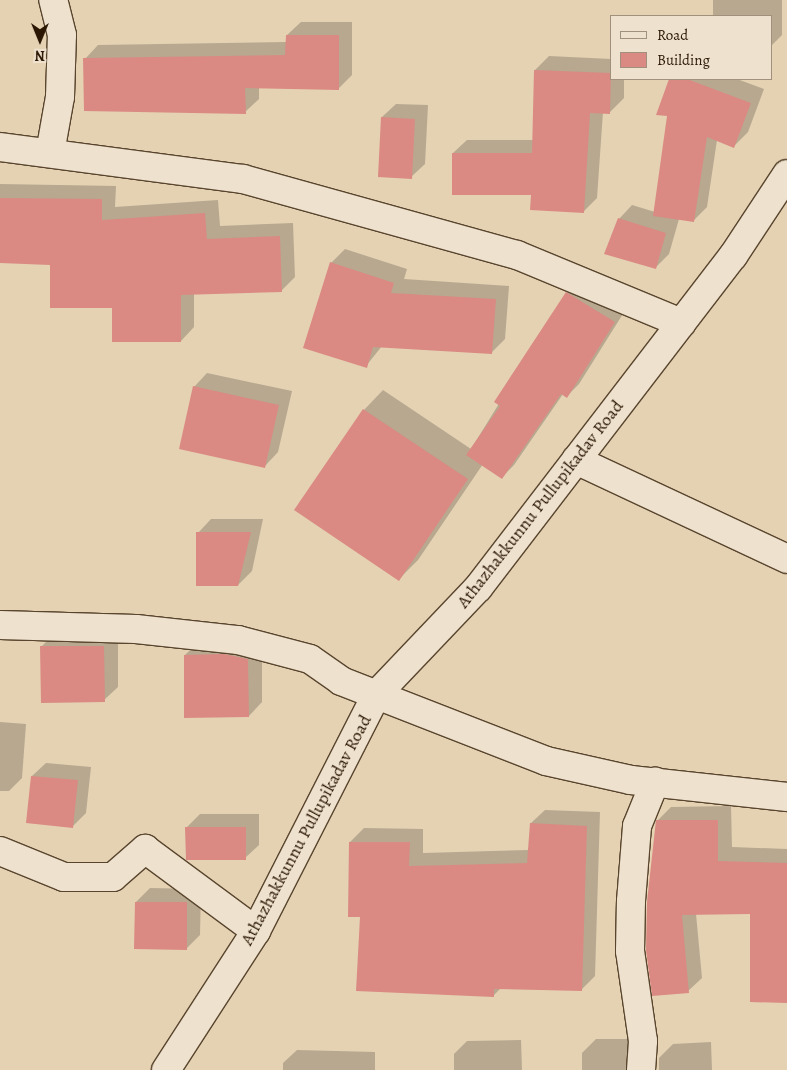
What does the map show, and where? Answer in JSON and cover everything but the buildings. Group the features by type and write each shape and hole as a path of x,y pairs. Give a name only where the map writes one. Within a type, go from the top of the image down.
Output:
{"street":[{"path":"50,154 60,97 62,36 53,0"},
{"path":"0,146 243,179 517,255 681,323"},
{"name":"Athazhakkunnu Pullupikadav Road","path":"166,1070 256,931 376,695 478,588 733,256 787,174"},
{"path":"576,460 787,559"},
{"path":"0,625 136,629 238,640 310,659 340,681 546,761 655,782 787,797"},
{"path":"641,1070 643,1041 630,951 631,901 637,826 655,782"},
{"path":"0,851 64,877 112,877 145,849 256,931"}]}
